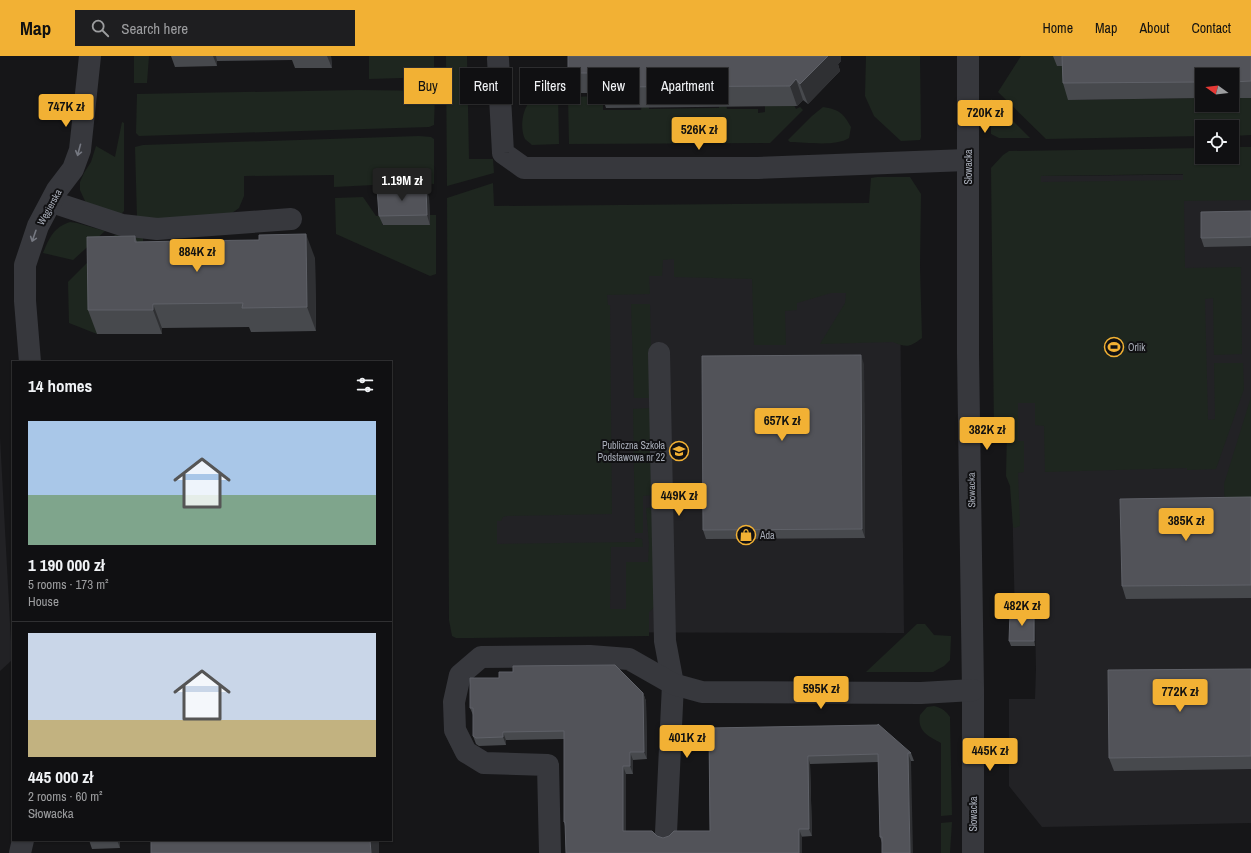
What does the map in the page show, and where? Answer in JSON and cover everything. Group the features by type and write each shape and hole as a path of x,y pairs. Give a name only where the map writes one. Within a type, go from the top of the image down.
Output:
{"street":[{"name":"Węgierska","path":"30,361 25,301 25,265 38,226 57,190 72,168 80,150 90,56"},
{"name":"Słowacka","path":"968,56 968,354 973,690 973,853"},
{"path":"503,57 502,153 524,168 758,168 967,160"},
{"path":"52,202 122,225 157,229 291,219"},
{"path":"659,353 665,641 673,684 666,833"},
{"path":"550,853 548,765 484,763 466,752 455,730 454,702 460,675 481,657 590,656 629,659 673,684 702,692 921,693 973,690"},
{"path":"20,853 23,841"}],"shaded area":[{"path":"134,56 149,56 147,83 134,83"},
{"path":"369,56 434,56 434,68 404,68 404,78 369,79"},
{"path":"446,56 467,56 467,68 460,68 460,104 468,104 469,159 493,159 494,173 447,186 446,104 452,104 452,68 446,68"},
{"path":"866,56 920,56 920,140 901,141 874,116 865,96"},
{"path":"1021,56 1057,56 1068,66 1069,100 1195,98 1195,112 1239,112 1239,92 1251,92 1251,135 1239,136 1239,120 1195,120 1195,136 1046,139 998,92"},
{"path":"404,91 404,104 435,104 434,125 429,127 139,136 136,133 137,94"},
{"path":"588,96 588,104 603,104 603,110 641,110 642,103 649,104 649,109 719,108 719,104 726,104 727,109 758,109 758,113 765,112 765,101 792,101 796,109 800,107 803,110 770,143 569,144 568,104 580,104 580,97"},
{"path":"991,99 1030,138 999,138 991,134"},
{"path":"528,104 558,104 559,144 532,145 525,139 522,122 525,109"},
{"path":"823,107 833,109 843,115 851,127 849,138 843,141 828,143 790,142 788,140 812,116"},
{"path":"122,122 124,123 124,211 120,215 90,207 85,201 80,190 80,182 91,162 96,146 115,157"},
{"path":"419,136 431,137 434,139 434,184 413,183 334,187 334,175 244,176 244,196 239,208 225,218 137,218 135,147 143,145"},
{"path":"1239,147 1251,147 1251,200 1184,201 1185,268 1241,267 1242,354 1214,355 1213,298 1205,299 1208,420 1215,419 1214,363 1243,363 1244,389 1216,469 1187,470 1187,468 1045,472 1044,426 1035,425 1035,403 1018,403 1018,441 1024,441 1024,472 1018,473 1020,526 1015,528 1013,527 1010,486 1006,476 1007,431 994,431 991,168 1003,155 1009,151 1195,148 1195,164 1239,164","holes":["1183,174 1183,180 1041,182 1041,176"]},
{"path":"1251,174 1251,823 1042,827 1009,786 1009,699 1035,699 1035,619 1015,618 1012,467 1030,180 1040,180 1041,176"},
{"path":"910,177 921,194 920,267 922,338 911,345 905,346 893,342 820,344 845,303 846,293 831,293 797,303 797,310 785,311 786,345 754,345 752,279 674,277 674,259 663,260 662,276 649,276 650,294 607,295 608,305 610,305 612,514 503,517 501,521 497,521 497,544 635,542 635,538 642,539 643,547 611,547 610,609 626,609 626,562 648,562 649,544 646,508 654,507 655,607 649,612 649,636 456,638 452,636 449,620 447,198 493,183 494,206 869,203 871,178"},
{"path":"363,197 376,216 382,216 382,225 430,225 430,215 436,215 436,274 430,276 336,234 335,198"},
{"name":"Publiczna Szkoła Podstawowa nr 22","path":"899,218 904,633 459,632 453,223"},
{"path":"70,222 105,231 73,260 43,253 56,230 64,224"},
{"path":"115,235 143,238 143,260 96,301 97,334 69,323 68,282"},
{"path":"631,304 650,304 652,398 634,398"},
{"path":"1251,397 1251,510 1225,511 1224,484"},
{"path":"652,408 653,495 643,496 643,533 635,533 633,409"},
{"path":"0,437 12,660 0,671"},
{"path":"917,624 925,624 934,635 951,636 950,660 944,666 933,672 866,672"},
{"path":"934,706 944,710 950,717 952,815 941,816 941,743 924,732 920,725 920,715 927,707"},
{"path":"952,822 950,853 941,853 941,823"}],"building":[{"path":"568,56 828,56 800,84 796,79 790,86 728,86 728,68 647,68 647,87 639,87 639,68 588,68 588,73 580,73 580,68 568,68"},
{"path":"1062,56 1251,56 1251,81 1239,82 1239,68 1195,68 1195,82 1063,83"},
{"path":"377,188 426,188 427,215 379,216"},
{"path":"1251,211 1251,237 1201,238 1201,212"},
{"path":"306,234 307,307 242,308 243,303 153,304 153,310 88,310 87,237 135,236 135,242 259,240 259,235"},
{"path":"861,355 862,529 703,530 702,356"},
{"path":"1251,497 1251,585 1122,586 1120,499"},
{"path":"1010,613 1034,614 1034,641 1009,641"},
{"path":"615,665 643,693 644,752 630,752 630,766 623,766 623,831 652,831 657,836 663,838 669,836 674,831 710,831 709,728 878,724 911,753 908,753 910,853 882,853 882,837 880,837 878,754 808,756 809,829 799,829 799,853 566,853 564,822 564,731 503,732 503,737 476,738 473,736 473,708 470,708 470,678 499,678 499,672 513,672 513,666"},
{"path":"1251,669 1251,756 1109,758 1108,670"},
{"path":"151,841 370,841 371,853 151,853"}],"place":[{"name":"Orlik","path":"1114,347"},
{"name":"Publiczna Szkoła Podstawowa nr 22","path":"679,451"},
{"name":"Ada","path":"746,535"}]}
